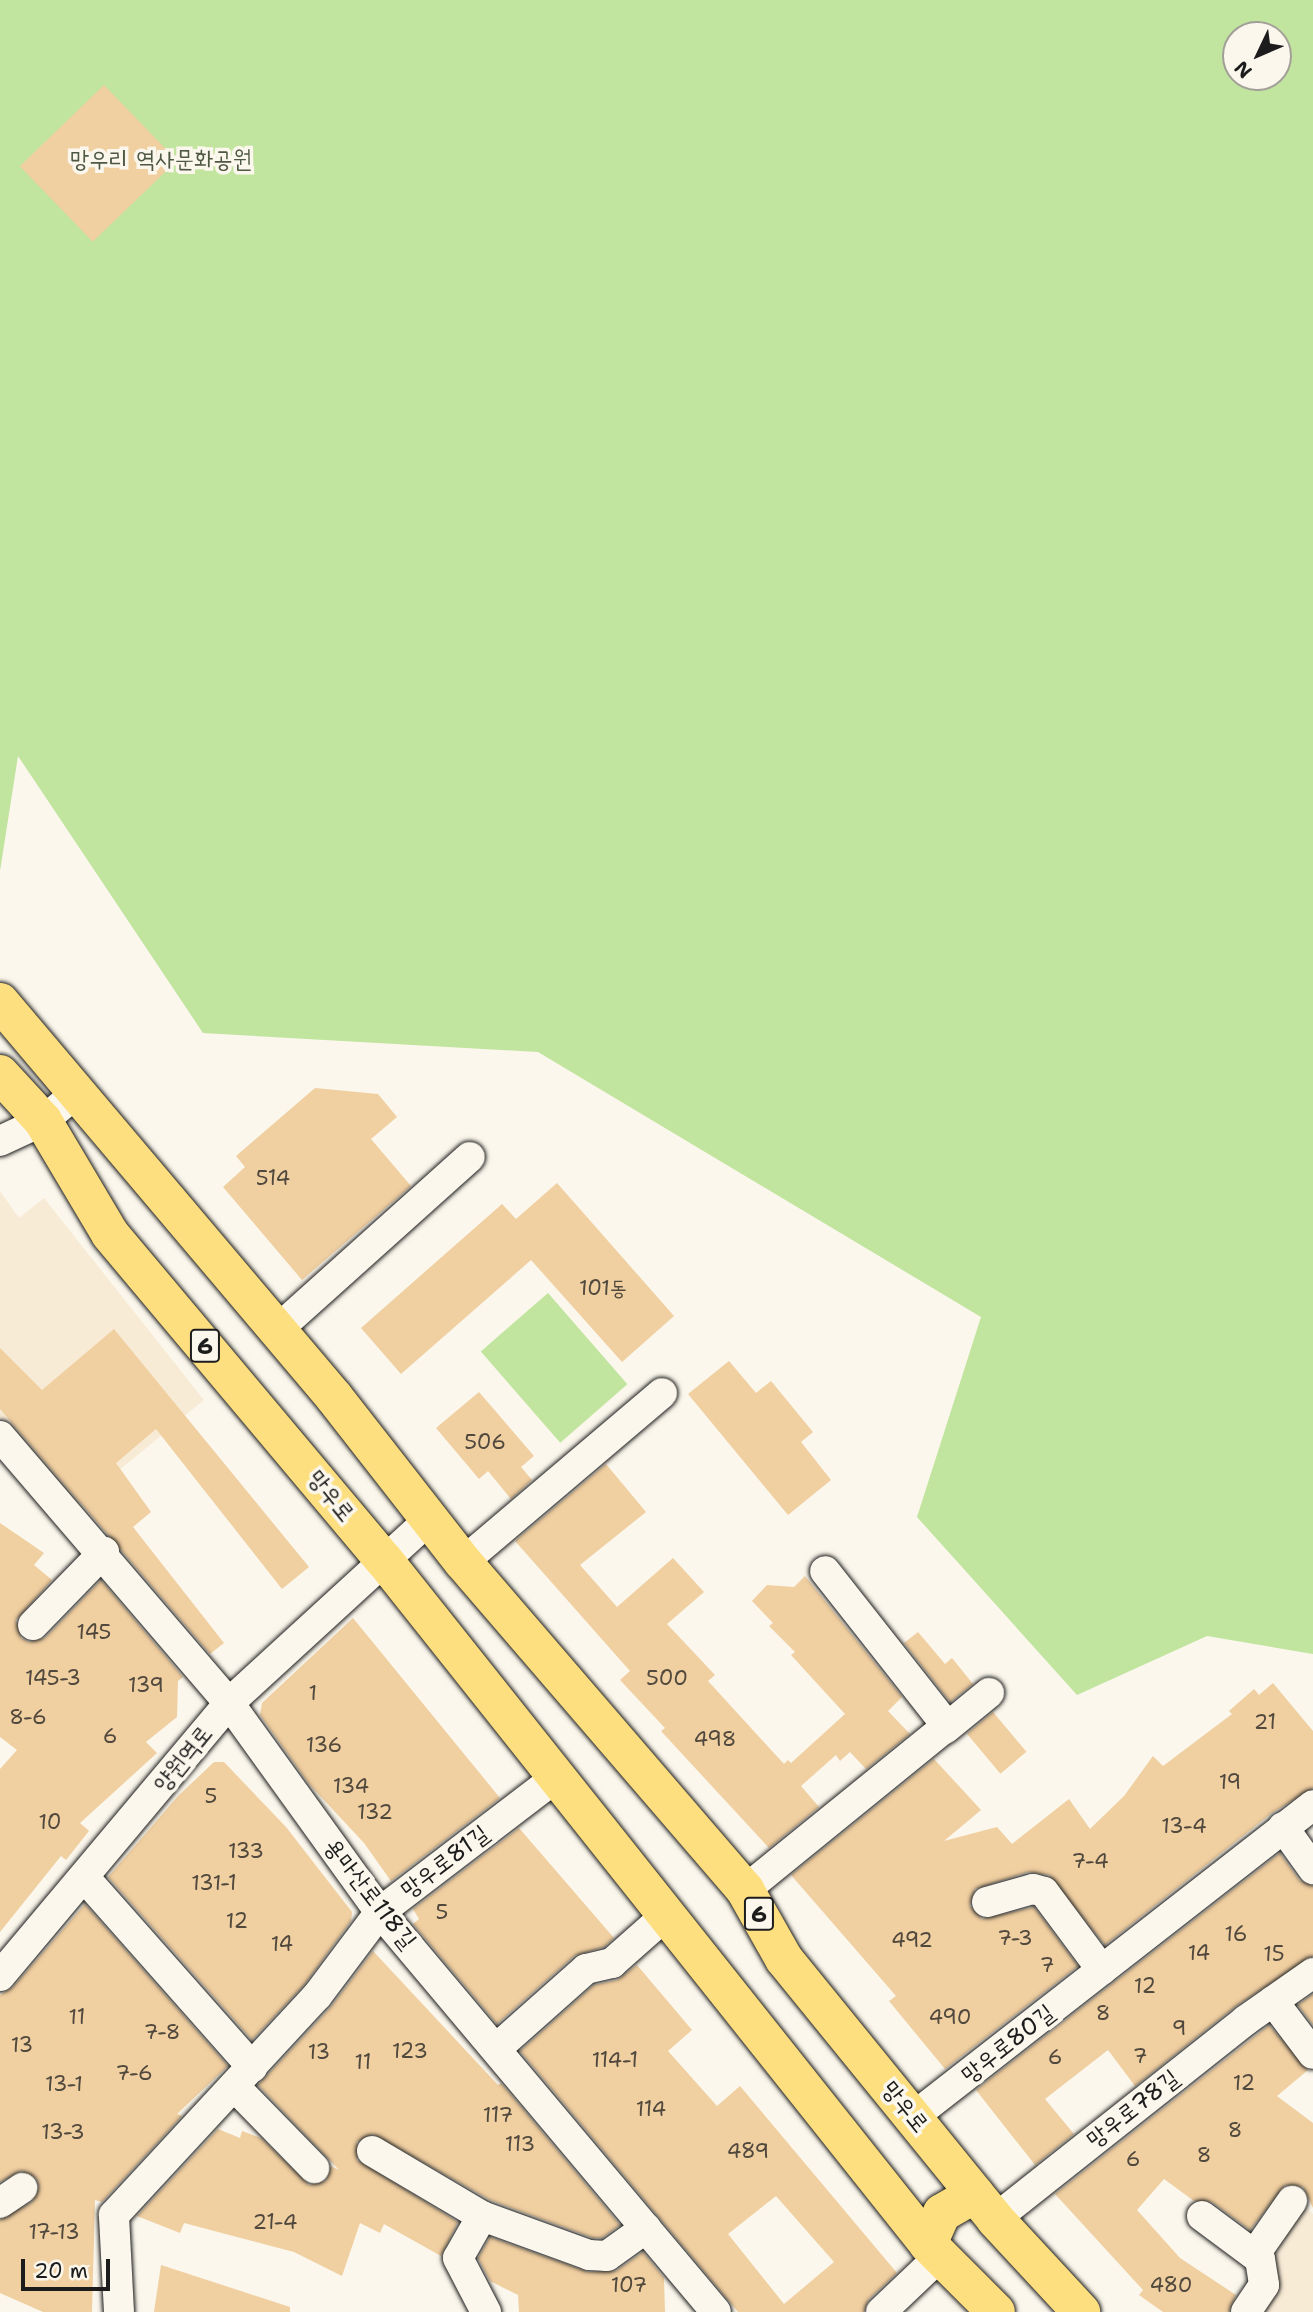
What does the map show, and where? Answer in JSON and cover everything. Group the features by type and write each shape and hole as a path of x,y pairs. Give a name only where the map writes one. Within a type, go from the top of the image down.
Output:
{"main road":[{"name":"망우로","path":"0,1002 74,1095 276,1330 463,1562 745,1890 784,1959 985,2206 1082,2312"},
{"name":"망우로","path":"0,1074 43,1121 110,1234 383,1560 558,1776 664,1917 934,2250 996,2312"},
{"path":"934,2250 942,2213 985,2206"}],"street":[{"path":"0,1141 43,1121 74,1095"},
{"path":"0,1100 43,1121"},
{"path":"276,1330 470,1157"},
{"path":"463,1562 662,1393"},
{"name":"용마산로118길","path":"0,1436 104,1552 229,1703 380,1912 497,2048 716,2312"},
{"name":"양원역로","path":"0,1976 229,1703 429,1520"},
{"path":"33,1625 104,1552"},
{"path":"825,1571 945,1718 945,1729"},
{"path":"745,1890 989,1693"},
{"name":"망우로81길","path":"119,2312 114,2215 317,1996 380,1912 558,1776"},
{"name":"망우로80길","path":"913,2117 1313,1805"},
{"path":"1283,1827 1313,1869"},
{"path":"84,1877 314,2168"},
{"path":"987,1902 1033,1889 1044,1892 1102,1970"},
{"path":"497,2048 586,1969 612,1963 664,1917"},
{"name":"망우로78길","path":"985,2206 1313,1973"},
{"path":"1273,2001 1313,2054"},
{"path":"372,2151 481,2216 589,2255 607,2256 646,2228"},
{"path":"1255,2254 1292,2202"},
{"path":"481,2216 458,2258 486,2312"},
{"path":"1202,2216 1260,2259 1264,2285 1246,2312"},
{"path":"881,2312 934,2250"}],"shaded area":[{"path":"0,1191 19,1218 44,1198 204,1400 76,1506 0,1417"},
{"path":"1305,2207 1313,2214 1313,2312 1252,2312 1279,2248"}],"green space":[{"name":"망우리 역사문화공원","path":"0,0 1313,0 1313,1654 1207,1636 1077,1695 917,1517 981,1317 538,1052 203,1033 18,756 0,871"},
{"path":"548,1293 627,1384 560,1443 481,1351"}],"building":[{"path":"104,85 177,161 93,242 20,166"},
{"path":"315,1088 378,1094 397,1117 371,1139 411,1186 302,1280 223,1187 245,1167 236,1156"},
{"path":"557,1183 674,1316 622,1362 531,1260 401,1374 361,1328 502,1204 516,1219"},
{"path":"114,1329 309,1567 282,1589 156,1429 116,1463 151,1512 133,1527 224,1643 210,1654 0,1409 0,1348 42,1390"},
{"path":"729,1361 756,1393 771,1381 813,1432 801,1442 831,1480 788,1515 688,1394"},
{"path":"479,1392 534,1456 521,1467 532,1480 511,1499 488,1471 479,1479 436,1428"},
{"path":"606,1464 646,1512 580,1565 617,1607 673,1558 704,1592 667,1624 715,1675 708,1681 784,1764 788,1760 791,1763 845,1714 791,1655 795,1652 769,1626 773,1623 752,1601 767,1585 794,1587 805,1576 902,1697 888,1711 910,1734 866,1769 850,1752 840,1761 836,1755 801,1786 819,1807 769,1848 661,1731 665,1728 620,1680 630,1671 515,1541"},
{"path":"0,1523 44,1553 34,1565 52,1580 16,1620 21,1638 29,1642 45,1638 101,1580 183,1677 178,1681 177,1717 146,1742 157,1753 80,1823 89,1831 66,1860 61,1856 0,1932 0,1769 17,1750 0,1737"},
{"path":"353,1618 500,1798 391,1881 364,1843 309,1784 260,1715 262,1703"},
{"path":"918,1632 945,1664 952,1658 973,1684 950,1702 904,1643"},
{"path":"1273,1683 1313,1731 1313,1788 1272,1813 1105,1945 1049,1875 1028,1872 975,1889 970,1906 982,1919 1034,1907 1078,1966 945,2069 889,2001 896,1996 791,1875 934,1759 981,1810 944,1841 997,1827 1012,1844 1069,1799 1090,1829 1124,1796 1153,1756 1163,1766 1232,1714 1229,1711 1254,1689 1259,1695"},
{"path":"993,1712 1026,1752 1000,1774 967,1734"},
{"path":"214,1762 224,1762 286,1827 352,1912 351,1921 304,1985 252,2040 108,1877 178,1796"},
{"path":"519,1828 614,1938 604,1947 574,1956 497,2024 413,1924 419,1919 413,1909"},
{"path":"1280,1853 1299,1880 1313,1886 1313,1956 1236,2006 1135,2086 1108,2050 1045,2099 1074,2134 1035,2165 976,2090"},
{"path":"85,1904 228,2066 177,2114 182,2116 102,2202 95,2200 92,2312 43,2312 0,2293 0,2220 32,2202 39,2187 36,2178 21,2171 0,2182 0,1995 13,1987"},
{"path":"373,1951 498,2085 501,2083 620,2225 602,2238 593,2238 490,2200 373,2134 357,2142 357,2160 458,2222 441,2256 384,2224 380,2233 360,2223 342,2276 294,2252 184,2223 180,2233 137,2216 218,2129 240,2138 242,2131 261,2138 309,2185 326,2181 331,2166 339,2170 258,2085 330,2008"},
{"path":"637,1965 692,2030 668,2051 717,2106 740,2086 897,2273 869,2299 864,2312 738,2312 520,2051 594,1985 617,1980","holes":["776,2196 834,2262 784,2304 728,2234"]},
{"path":"1313,1994 1313,2025 1298,2005"},
{"path":"1269,2025 1308,2070 1277,2096 1313,2123 1313,2208 1303,2187 1285,2185 1250,2230 1212,2202 1194,2201 1164,2179 1137,2210 1180,2258 1236,2295 1229,2312 1163,2312 1139,2295 1143,2290 1055,2194"},
{"path":"490,2237 588,2272 616,2271 643,2252 664,2278 665,2312 519,2312 518,2295 490,2281 478,2258"},
{"path":"161,2265 290,2307 290,2312 154,2312"}]}
